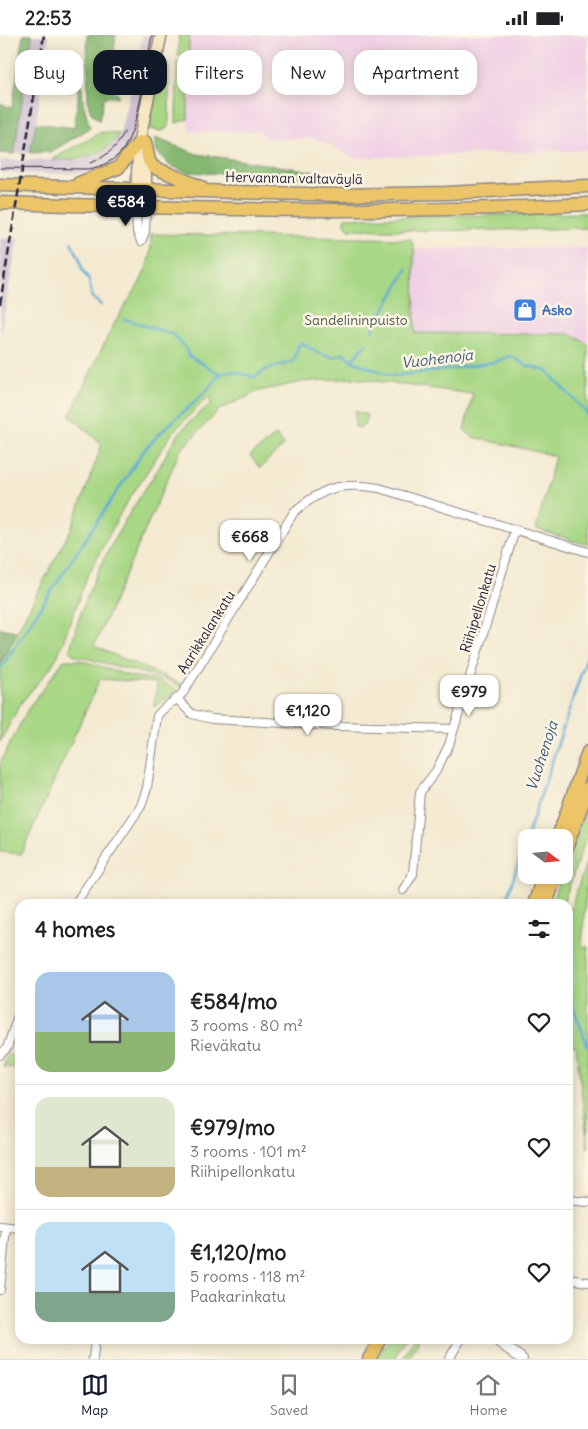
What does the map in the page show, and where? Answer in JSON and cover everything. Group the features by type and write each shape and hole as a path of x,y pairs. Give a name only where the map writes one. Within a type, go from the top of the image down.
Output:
{"main road":[{"path":"141,207 144,120 161,35"},
{"path":"69,187 100,177 118,168 142,142"},
{"path":"142,142 149,161 157,170 212,191"},
{"name":"Hervannan valtaväylä","path":"0,185 337,195 447,193 588,186"},
{"path":"0,203 141,207 444,209 588,204"},
{"path":"561,829 588,752"},
{"path":"573,829 588,788"},
{"path":"536,899 541,884"},
{"path":"548,899 553,884"},
{"path":"369,1359 377,1344"}],"street":[{"name":"Aarikkalankatu","path":"78,899 141,806 147,788 157,716 161,710 178,700 294,513 312,496 334,487 361,485 588,551"},
{"name":"Riihipellonkatu","path":"403,890 413,873 420,792 436,771 454,729 515,530"},
{"path":"178,700 192,713 212,719 336,727 454,729"},
{"path":"0,1055 7,1047 15,1024"},
{"path":"573,1200 588,1202"},
{"path":"0,1290 3,1226"},
{"path":"573,1280 588,1282"},
{"path":"93,1359 94,1344"},
{"path":"449,1359 458,1344"},
{"path":"501,1344 522,1359"}],"shaded area":[{"path":"32,35 49,35 47,50 30,50"},
{"path":"143,35 155,35 152,50 140,50"},
{"path":"189,35 588,35 588,150 354,158 315,138 265,139 260,131 190,132 187,118 188,95 262,95 262,50 189,50"},
{"path":"23,95 40,95 30,153 14,154"},
{"path":"129,95 142,95 130,145 114,163 97,171 83,174 0,173 0,160 78,160 98,155 114,143 120,134"},
{"path":"18,238 0,336 0,239"},
{"path":"588,248 588,344 570,334 414,333 414,249"}],"green space":[{"path":"23,35 32,35 30,50 21,50"},
{"path":"87,35 116,35 114,50 93,50 93,95 118,95 118,97 104,97 99,121 91,113 88,103"},
{"path":"179,35 189,35 189,50 178,50"},
{"path":"177,62 177,95 188,95 188,119 176,123"},
{"path":"167,64 169,64 169,127 162,131 150,129 155,95 167,95"},
{"path":"15,88 15,95 23,95 14,154 0,153 0,103 12,108"},
{"path":"78,95 83,95 90,128 51,152 30,153 36,123 74,128"},
{"path":"102,132 119,134 113,142 98,153 80,158 51,160"},
{"path":"155,138 197,154 299,169 327,175 331,179 186,172 169,165 154,149"},
{"path":"588,213 588,228 379,230 349,229 345,224 345,218"},
{"name":"Sandelininpuisto","path":"151,234 411,239 414,249 415,333 570,334 588,344 588,545 536,529 555,456 473,437 464,430 473,394 352,378 302,382 259,391 219,410 180,451 94,646 182,684 180,687 165,679 74,655 70,650 84,604 115,538 180,433 211,403 209,396 173,432 122,510 87,577 58,655 51,667 21,703 0,742 0,664 73,525 102,444 70,416 112,328 144,274 151,249"},
{"path":"355,411 367,415 365,424 361,428 355,427"},
{"path":"276,435 284,445 260,468 250,456"},
{"path":"0,628 16,631 0,664"},
{"path":"64,660 80,660 130,676 159,680 178,691 154,707 157,683 100,679 21,854 0,852 0,763 28,709"},
{"path":"588,804 588,831 573,875 573,844"},
{"path":"588,857 582,946 588,947 588,1148 576,1046 573,1046 573,901"},
{"path":"558,884 570,884 565,899 553,899"},
{"path":"7,1055 15,1056 15,1068 3,1067"},
{"path":"385,1344 402,1344 395,1359 377,1359"},
{"path":"411,1344 417,1344 409,1359 403,1359"}],"waterway":[{"name":"Vuohenoja","path":"71,242 79,257 82,269 89,280 92,297 101,305"},
{"path":"372,331 407,269"},
{"name":"Vuohenoja","path":"124,319 174,335 186,349 189,356 220,374 231,371 255,377 267,369 294,361 298,346 302,343 320,354 333,357 345,354 352,361 393,376 495,362 510,356 528,366 547,371 585,411 588,420"},
{"path":"352,360 366,344"},
{"path":"0,669 143,452 161,432 212,385 220,374"},
{"name":"Vuohenoja","path":"530,829 588,653"},
{"name":"Vuohenoja","path":"507,899 518,864"},
{"name":"Vuohenoja","path":"573,1006 588,1047"}],"tram line":[{"path":"0,168 88,169 103,165 117,156 130,137 134,124 142,94 152,35"},
{"path":"90,163 110,151 124,132"}],"railway":[{"path":"0,304 44,35"}],"place":[{"name":"Asko","path":"525,310"}]}
